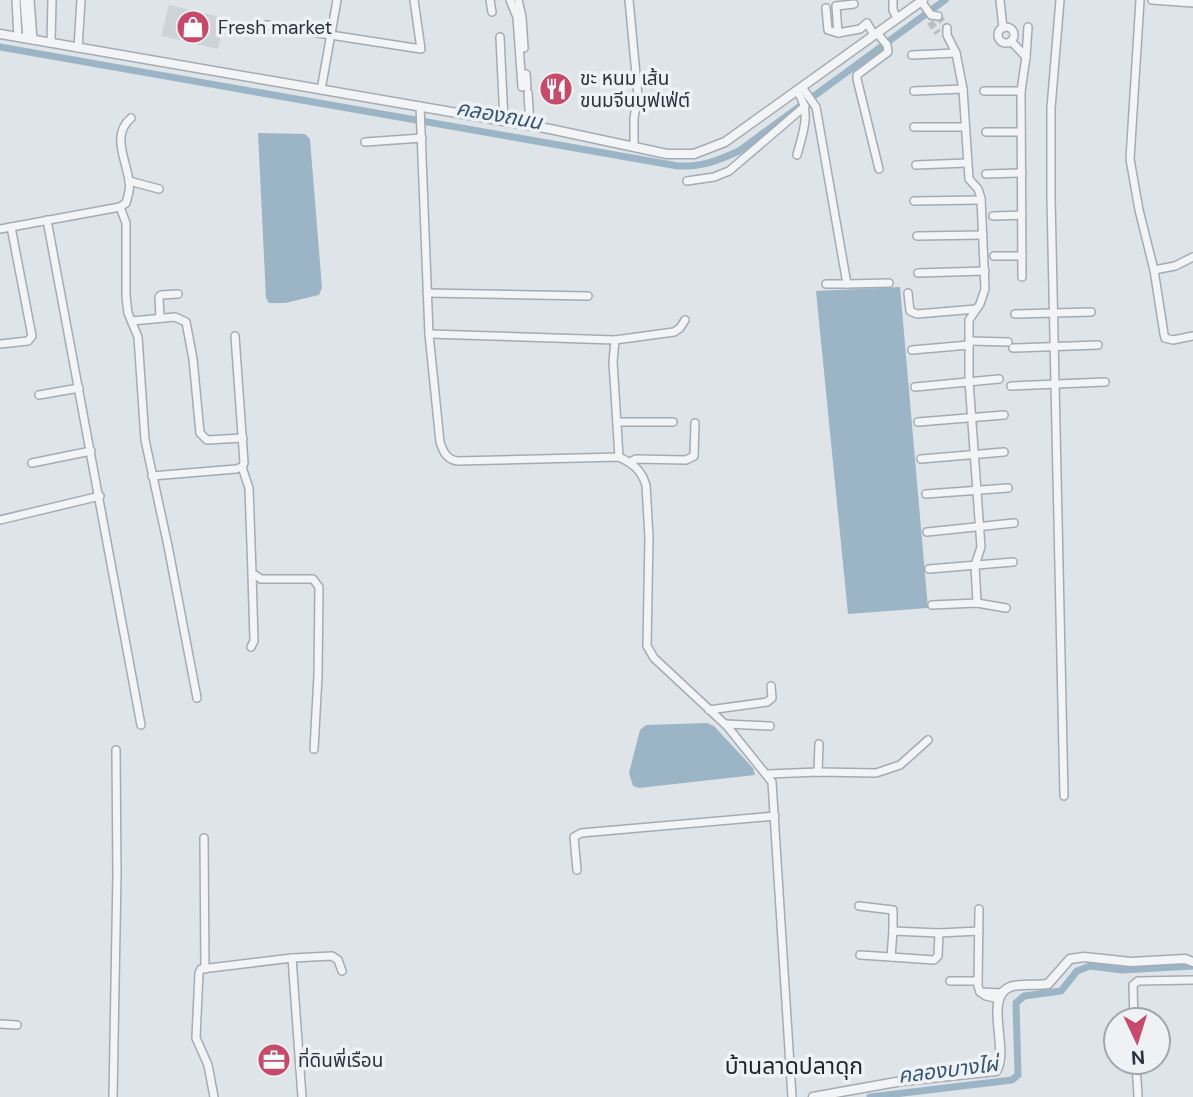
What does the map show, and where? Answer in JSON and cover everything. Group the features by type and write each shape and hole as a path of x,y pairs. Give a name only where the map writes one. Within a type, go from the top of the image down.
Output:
{"street":[{"path":"16,0 26,39"},
{"path":"24,0 26,39"},
{"path":"26,39 30,0"},
{"path":"51,43 52,0"},
{"path":"78,48 81,0"},
{"path":"321,90 337,0"},
{"path":"266,25 421,49 413,0"},
{"path":"489,0 492,12"},
{"path":"510,0 515,10 522,49"},
{"path":"518,0 522,17 528,125"},
{"path":"629,0 638,83 634,147"},
{"path":"893,0 897,18"},
{"path":"1000,0 1003,28"},
{"path":"1060,0 1051,108 1064,796"},
{"path":"1140,0 1130,159 1166,338 1173,340 1193,336"},
{"path":"1152,0 1193,3"},
{"path":"0,34 420,110 586,135 634,147 694,154 712,149 800,91 922,2 933,17"},
{"path":"838,33 836,6 854,4"},
{"path":"825,8 828,30 838,33 860,29 867,23 887,45 886,55 858,75 857,79 879,169"},
{"path":"1021,277 1021,91 1028,27"},
{"path":"1003,28 1013,31 1011,41"},
{"path":"1003,28 998,33 999,40 1005,43 1011,41"},
{"path":"938,33 947,31 956,52 963,89 969,179 978,189 981,200 985,289 969,320 970,418 981,547 975,565 977,603"},
{"path":"500,37 504,121"},
{"path":"1011,41 1026,57"},
{"path":"912,55 956,52"},
{"path":"914,91 963,89"},
{"path":"800,91 808,103 825,153 847,284"},
{"path":"984,91 1021,91"},
{"path":"797,155 808,103"},
{"path":"687,181 714,177 729,171 808,103"},
{"path":"420,110 429,334 443,452 451,460 619,457 639,470 646,485 649,537 647,646 654,658 724,723 772,782 792,1097"},
{"path":"0,229 120,207 127,200 129,181 120,136 121,128 131,118"},
{"path":"914,127 965,127"},
{"path":"986,132 1021,132"},
{"path":"365,142 421,134"},
{"path":"916,165 967,163"},
{"path":"986,174 1022,173"},
{"path":"129,181 159,190"},
{"path":"914,201 981,200"},
{"path":"120,207 126,223 126,296 128,313 138,337 145,440 197,698"},
{"path":"993,216 1022,215"},
{"path":"47,220 141,724"},
{"path":"0,344 28,341 32,336 11,226"},
{"path":"917,236 983,235"},
{"path":"994,256 1022,256"},
{"path":"1154,270 1175,266 1193,257"},
{"path":"918,273 985,271"},
{"path":"826,284 889,283"},
{"path":"427,293 589,296"},
{"path":"908,293 910,311 917,314 976,309"},
{"path":"160,318 159,297 178,294"},
{"path":"1015,314 1091,312"},
{"path":"132,321 175,317 186,321 193,359 198,422 203,438 243,438"},
{"path":"429,334 615,340 674,332 685,320"},
{"path":"235,336 243,438 242,467 248,488 254,641 251,647"},
{"path":"615,340 613,362 619,457"},
{"path":"912,350 970,343 1098,345"},
{"path":"915,387 999,379"},
{"path":"1011,386 1105,382"},
{"path":"39,395 79,388"},
{"path":"918,422 1004,415"},
{"path":"617,422 673,422"},
{"path":"630,462 636,459 692,458 695,423"},
{"path":"32,463 91,451"},
{"path":"921,459 1004,452"},
{"path":"152,476 242,467"},
{"path":"926,494 1007,488"},
{"path":"0,520 100,496"},
{"path":"927,532 1014,523"},
{"path":"929,569 1013,562"},
{"path":"252,573 261,579 313,579 319,587 314,749"},
{"path":"932,605 977,603 1006,608"},
{"path":"709,709 767,702 772,698 771,686"},
{"path":"724,723 770,726"},
{"path":"768,774 876,774 900,765 928,740"},
{"path":"818,772 819,744"},
{"path":"113,1097 116,750"},
{"path":"577,870 574,837 581,833 775,816"},
{"path":"204,838 205,969"},
{"path":"859,906 893,910 891,957"},
{"path":"979,909 980,992 1000,996"},
{"path":"893,931 979,931"},
{"path":"860,954 934,960 938,956 939,933"},
{"path":"214,1097 208,1065 198,1046 195,1029 201,970 292,958 332,956 338,960 342,971"},
{"path":"292,958 302,1097"},
{"path":"1000,996 1012,986 1048,984 1058,976 1068,960 1073,958 1131,962 1185,959 1193,962"},
{"path":"1133,1006 1133,985 1138,981 1193,980"},
{"path":"950,981 978,981"},
{"path":"813,1097 902,1081 996,1071 1000,1060 1000,996"},
{"path":"0,1024 17,1025"},
{"path":"1137,1076 1138,1097"}],"shaded area":[{"name":"Fresh market","path":"169,5 225,18 218,49 161,36"}],"water":[{"path":"258,133 305,134 310,139 322,288 319,295 285,303 269,303 266,298"},
{"path":"900,287 928,608 848,614 816,291"},
{"path":"707,723 714,726 753,768 755,775 639,788 633,786 629,773 640,730 646,725"}],"waterway":[{"name":"คลองถนน","path":"0,47 687,166 709,163 739,151 945,0"},
{"name":"คลองบางไผ่","path":"870,1097 1012,1080 1018,1075 1016,1003 1024,996 1061,991 1077,971 1090,966 1122,970 1193,966"}],"tunnel":[{"path":"938,16 947,28"},
{"path":"930,22 938,33"}],"place":[{"name":"Fresh market","path":"193,27"},
{"name":"ขะ หนม เส้น ขนมจีนบุฟเฟ่ต์","path":"556,89"},
{"name":"ที่ดินพี่เรือน","path":"274,1060"}],"district":[{"name":"บ้านลาดปลาดุก","path":"794,1066"}]}
